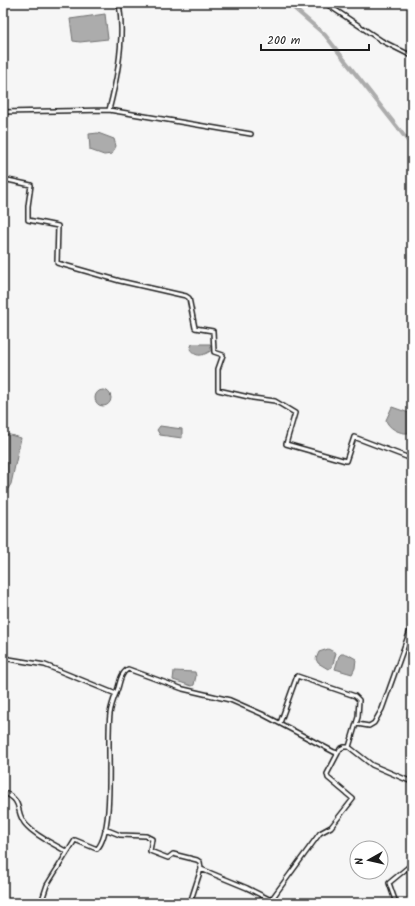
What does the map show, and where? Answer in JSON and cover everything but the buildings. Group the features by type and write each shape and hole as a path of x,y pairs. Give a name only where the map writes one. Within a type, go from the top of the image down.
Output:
{"street":[{"path":"109,110 118,75 120,40 119,3"},
{"path":"325,3 382,41 412,56"},
{"path":"3,112 109,110 251,134"},
{"path":"3,179 31,185 28,220 58,226 57,263 120,281 178,294 189,298 195,328 213,331 214,352 223,355 218,369 218,390 253,398 275,401 295,412 286,444 346,461 354,438 412,459"},
{"path":"357,724 369,726 374,723 382,709 412,625"},
{"path":"3,658 45,665 116,694"},
{"path":"41,903 47,885 75,840 97,849 104,839 109,785 108,756 110,713 122,675 128,669 183,689 230,700 280,723 338,753"},
{"path":"280,723 297,676 355,696 359,700 357,724 349,747"},
{"path":"201,869 247,888 273,902 320,833 331,826 353,799 328,778 327,774 340,749 344,747 349,747 372,765 412,782"},
{"path":"3,792 15,799 24,823 32,831 67,852"},
{"path":"105,829 126,836 146,836 152,839 150,852 168,858 173,854 200,862 201,869 190,903"},
{"path":"396,903 389,883 412,864"}],"shaded area":[{"path":"105,14 108,39 80,42 73,41 70,19"},
{"path":"98,133 114,139 116,146 112,154 104,155 90,150 89,134"},
{"path":"192,344 210,344 212,350 203,355 197,355 190,349"},
{"path":"103,390 109,392 111,398 109,404 103,406 97,404 95,398 97,392"},
{"path":"392,407 412,414 412,425 408,433 401,433 389,426 387,423 386,420"},
{"path":"160,426 182,429 182,438 160,435 157,430"},
{"path":"3,433 21,438 11,484 8,489 3,488"},
{"path":"328,649 336,653 332,667 328,669 318,663 316,659 319,652"},
{"path":"341,654 347,654 356,659 355,668 352,674 335,669"},
{"path":"174,671 195,672 196,676 194,685 192,686 173,680"}],"waterway":[{"path":"288,3 325,35 412,146"}]}
